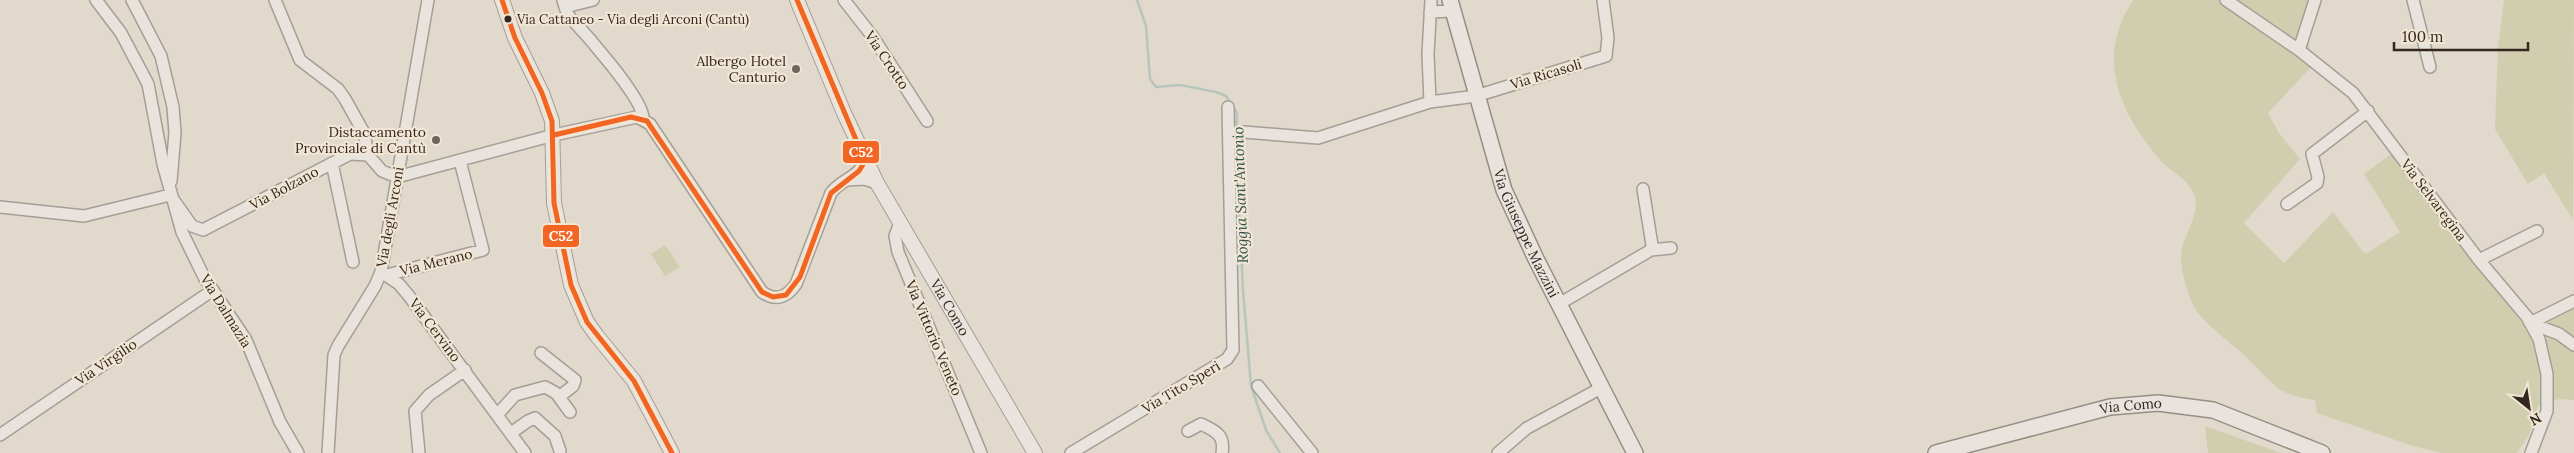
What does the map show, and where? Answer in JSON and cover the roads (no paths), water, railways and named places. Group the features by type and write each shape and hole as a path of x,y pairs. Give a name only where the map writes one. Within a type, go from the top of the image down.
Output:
{"main road":[{"name":"Via Giuseppe Mazzini","path":"1451,6 1504,190 1559,304 1635,453"},
{"name":"Via Como","path":"1936,453 2110,407 2158,403 2213,410 2322,453"}],"street":[{"name":"Via Dalmazia","path":"96,0 124,38 148,84 170,195 182,232 213,290 246,340 280,422 298,453"},
{"path":"0,207 84,216 170,195 174,116 161,56 132,0"},
{"path":"275,0 300,60 338,89 364,133 368,155 382,171 396,177 631,117 643,118"},
{"name":"Via degli Arconi","path":"328,453 334,355 384,273 396,177 428,0"},
{"path":"502,0 516,38 546,102 554,136 554,202 571,285 587,322 634,380 672,453"},
{"path":"592,0 564,3 568,15 604,55 639,106 643,118 650,124 758,286 767,295 773,297 786,295 796,284 831,193 861,170 865,161"},
{"name":"Via Como","path":"797,0 865,161 1035,453"},
{"name":"Via Crotto","path":"844,0 873,37 928,121"},
{"path":"1244,132 1318,138 1430,102 1428,54 1431,0"},
{"name":"Via Ricasoli","path":"1430,102 1476,96 1606,56 1608,38 1603,0"},
{"name":"Via Selvaregina","path":"2226,0 2299,50 2353,93 2479,260 2530,323 2539,340 2547,374 2547,411 2531,453"},
{"path":"2299,50 2315,0"},
{"path":"2413,0 2430,67"},
{"path":"1430,12 1451,6"},
{"name":"Via Tito Speri","path":"1071,453 1227,359 1233,350 1228,107"},
{"path":"2287,204 2317,183 2318,177 2312,154 2368,111"},
{"name":"Via Bolzano","path":"170,195 192,226 199,230 208,230 350,154 368,155"},
{"name":"Via Merano","path":"384,273 483,250 460,161"},
{"path":"332,163 352,262"},
{"path":"846,180 864,179 877,183"},
{"path":"1643,189 1652,245 1651,250"},
{"name":"Via Vittorio Veneto","path":"900,223 894,236 898,252 982,453"},
{"path":"2479,260 2537,231"},
{"path":"1559,304 1651,250 1671,248"},
{"name":"Via Cervino","path":"384,273 409,296 525,453"},
{"name":"Via Virgilio","path":"0,435 213,290"},
{"path":"2530,323 2574,301"},
{"path":"2530,323 2559,334 2574,345"},
{"path":"541,353 575,380 573,386 559,397"},
{"name":"Via Cervino","path":"419,453 415,411 429,394 465,370"},
{"path":"1258,386 1312,453"},
{"path":"497,415 515,395 545,387 559,397 570,412"},
{"path":"1498,453 1527,428 1601,388"},
{"path":"512,433 535,418 555,436 560,452"},
{"path":"1188,432 1202,424 1217,431 1224,442 1222,453"}],"waterway":[{"name":"Roggia Sant'Antonio","path":"1137,0 1146,26 1150,79 1156,87 1180,85 1216,92 1226,96 1237,113 1236,147 1243,290 1251,386 1266,430 1280,453"}],"place":[{"name":"Via Cattaneo - Via degli Arconi (Cantù)","path":"508,19"},
{"name":"Albergo Hotel Canturio","path":"796,69"},
{"name":"Distaccamento Provinciale di Cantù","path":"436,140"}]}
